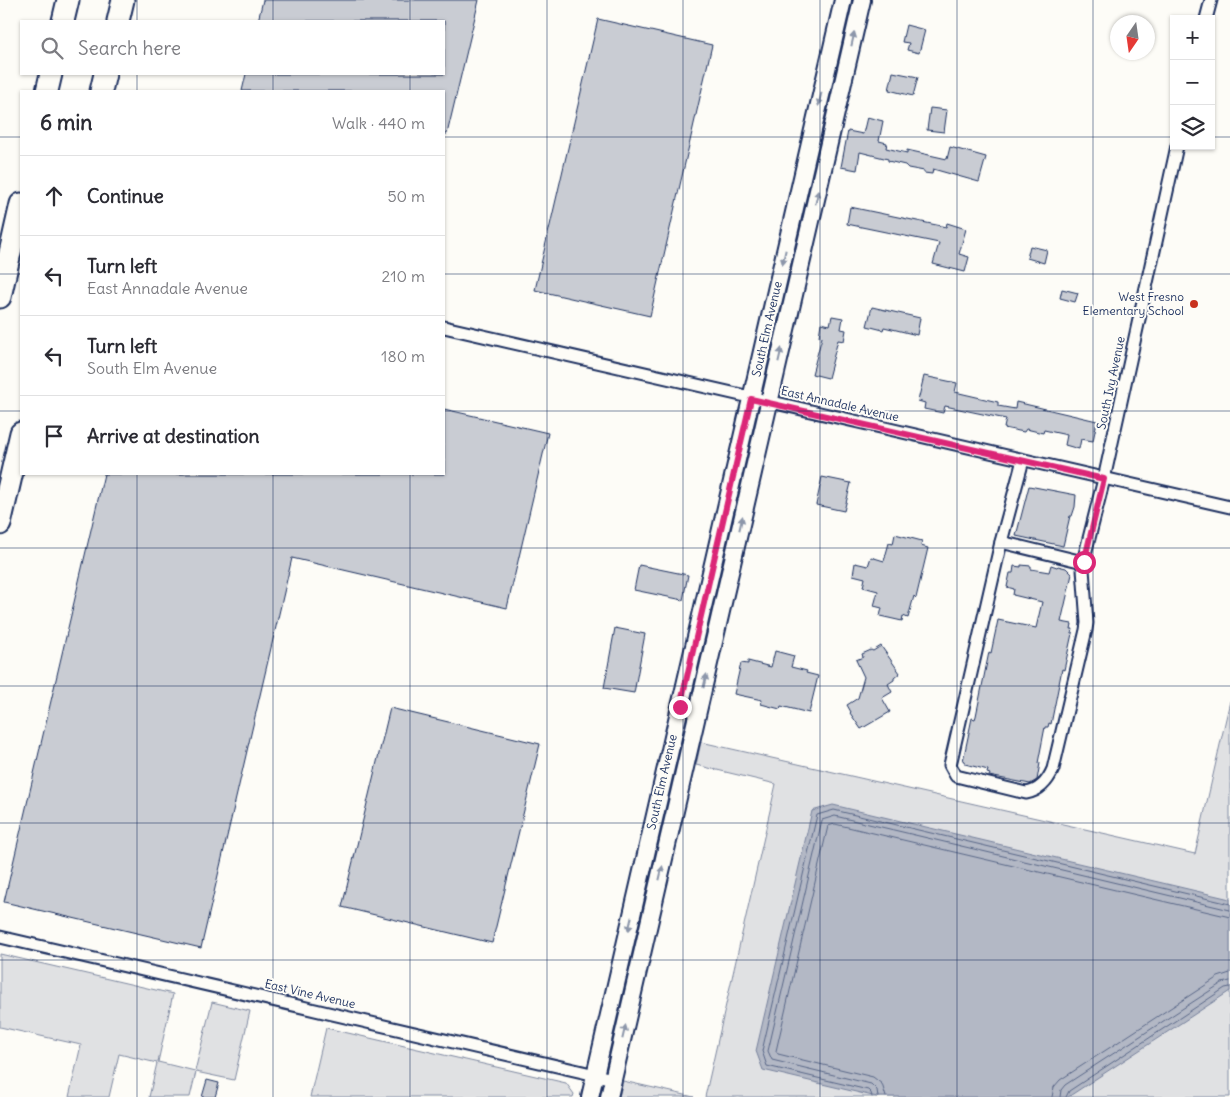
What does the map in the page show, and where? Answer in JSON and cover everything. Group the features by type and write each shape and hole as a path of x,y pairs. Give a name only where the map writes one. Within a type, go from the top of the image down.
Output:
{"highway":[{"path":"63,20 68,0"},
{"path":"118,20 122,0"},
{"path":"47,90 51,75"},
{"path":"101,90 105,75"},
{"path":"0,297 20,208"},
{"path":"0,524 20,437"}],"main road":[{"name":"South Elm Avenue","path":"590,1097 843,0"},
{"name":"South Elm Avenue","path":"609,1097 862,0"}],"street":[{"path":"1207,15 1211,0"},
{"name":"South Ivy Avenue","path":"1001,542 950,765 956,776 1026,793 1034,792 1049,777 1053,770 1086,630 1084,562 1176,150"},
{"name":"East Annadale Avenue","path":"445,328 1230,507"},
{"path":"1023,460 1001,542 1084,562"},
{"name":"East Vine Avenue","path":"0,936 613,1079"}],"shaded area":[{"path":"1230,701 1230,1097 705,1097 776,784 696,765 701,742 1195,854"},
{"path":"0,954 173,994 158,1062 195,1071 212,1002 250,1011 234,1080 196,1072 190,1097 149,1097 157,1063 119,1054 109,1097 69,1097 81,1045 0,1027"},
{"path":"326,1028 566,1083 574,1094 573,1097 310,1097"},
{"path":"623,1081 694,1097 619,1097"}],"water":[{"path":"833,805 1230,899 1230,991 1068,1097 877,1097 763,1070 756,1051 812,811"}],"building":[{"path":"263,0 479,0 447,134 445,134 445,90 242,90 246,75 445,75 445,20 258,20"},
{"path":"598,19 712,45 650,316 535,290"},
{"path":"906,25 925,30 919,53 907,50 909,43 902,42"},
{"path":"893,72 918,77 913,96 889,90"},
{"path":"930,108 947,110 944,132 927,130"},
{"path":"867,117 883,121 879,141 887,143 886,148 907,153 907,150 947,159 950,147 986,157 979,182 933,169 932,174 924,173 924,171 888,161 888,159 860,152 857,170 841,167 848,131 863,134"},
{"path":"850,207 946,227 947,223 966,229 959,254 969,257 965,272 933,264 939,243 847,224"},
{"path":"1030,246 1047,250 1044,263 1027,258"},
{"path":"1062,289 1078,293 1075,302 1060,298"},
{"path":"872,307 920,318 917,335 884,327 883,330 867,326"},
{"path":"832,316 843,318 841,329 846,330 844,341 838,340 828,378 812,374 822,337 819,336 821,323 830,325"},
{"path":"924,376 957,383 955,392 998,402 998,406 1015,409 1016,402 1097,421 1093,441 1081,439 1079,449 1065,445 1067,435 1044,430 1043,433 1026,429 1024,432 1004,428 1006,419 945,406 943,413 924,409 925,403 918,401"},
{"path":"445,409 548,433 507,608 292,558 201,948 4,902 104,475 445,475"},
{"path":"822,477 851,483 844,511 816,505"},
{"path":"1029,486 1076,495 1075,507 1072,516 1070,516 1063,546 1016,536"},
{"path":"895,534 922,541 921,546 928,548 916,598 914,596 908,618 903,616 902,621 880,616 882,608 874,606 878,591 863,587 865,578 853,575 855,563 868,566 871,557 884,561 889,543 893,544"},
{"path":"639,565 688,575 683,600 634,590"},
{"path":"1021,565 1049,572 1051,565 1058,566 1066,568 1072,574 1061,622 1072,624 1071,629 1073,629 1064,670 1062,669 1051,724 1049,723 1048,727 1045,727 1038,763 1040,763 1037,780 1030,784 989,776 988,770 965,764 965,761 963,761 972,718 975,719 976,716 989,652 991,653 998,620 1036,628 1042,602 1013,595 1014,589 1007,587 1010,573 1013,573 1014,566 1021,567"},
{"path":"615,628 645,634 634,693 604,688"},
{"path":"881,646 900,673 888,684 892,692 882,698 890,712 861,729 847,705 858,698 864,677 856,660 863,657 862,654 873,651"},
{"path":"775,651 794,656 791,667 818,676 809,713 781,706 780,709 761,704 762,700 734,694 741,663 748,664 748,661 771,667"},
{"path":"390,708 540,744 492,943 342,907"},
{"path":"207,1080 219,1083 215,1097 202,1097"}],"place":[{"name":"West Fresno Elementary School","path":"1194,304"}],"route":[{"path":"680,707 751,399 1104,479 1084,562"}]}
